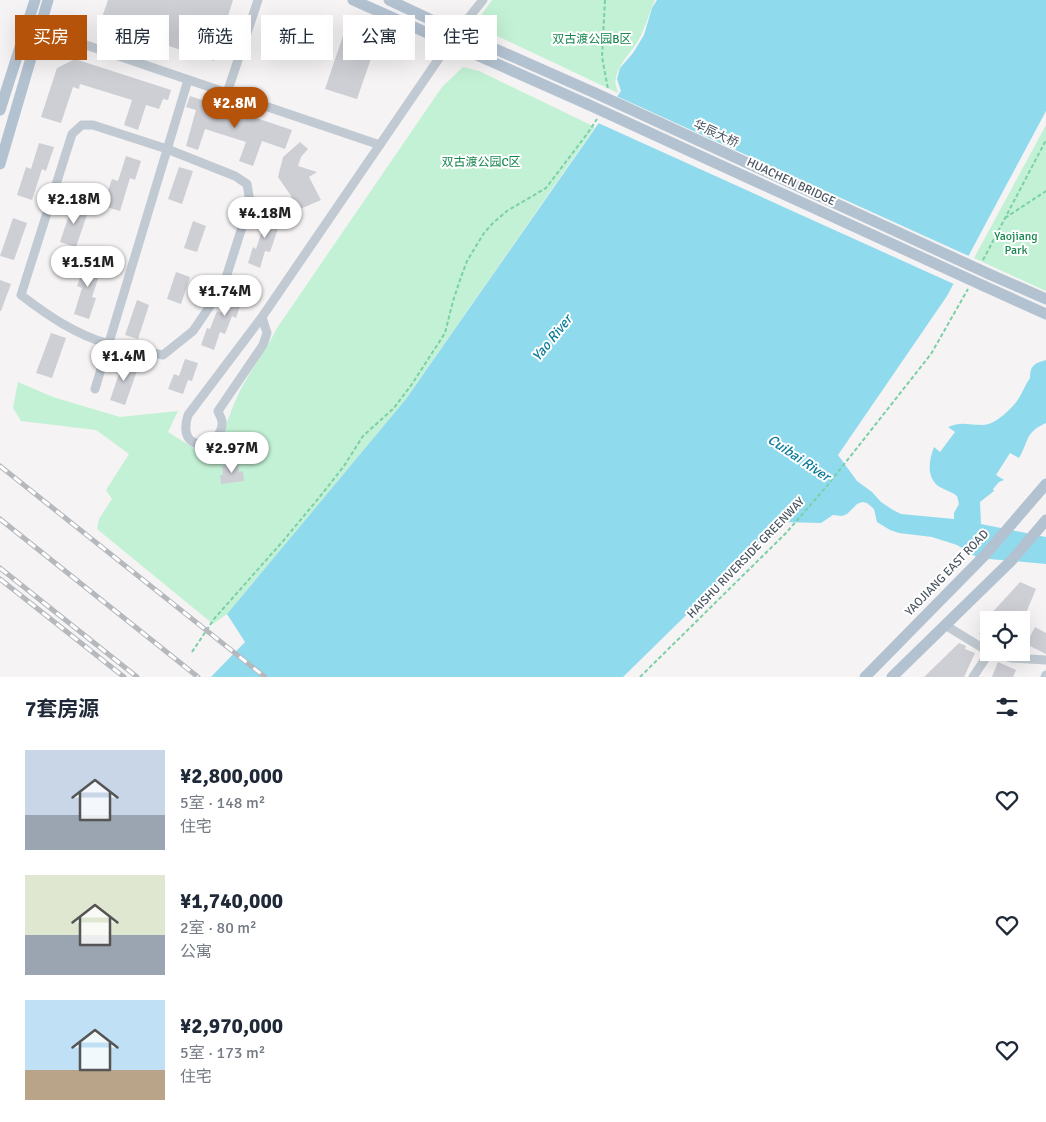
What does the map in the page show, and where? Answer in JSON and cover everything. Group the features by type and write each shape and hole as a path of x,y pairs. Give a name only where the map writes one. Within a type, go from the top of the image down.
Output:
{"main road":[{"path":"1,104 35,0"},
{"path":"43,15 48,0"},
{"name":"HUACHEN BRIDGE","path":"353,0 425,32"},
{"name":"华辰大桥","path":"389,0 425,17"},
{"name":"华辰大桥","path":"497,49 600,94 1046,299"},
{"path":"0,164 30,60"},
{"name":"HUACHEN BRIDGE","path":"488,60 1046,314"},
{"name":"YAOJIANG EAST ROAD","path":"865,677 985,555 1046,484"},
{"path":"892,677 1012,560 1045,522"}],"street":[{"path":"227,93 258,0"},
{"path":"471,15 483,0"},
{"path":"87,45 380,145"},
{"path":"262,317 267,333 263,344 218,411 222,422 221,428 216,436 204,444 190,442 186,434 188,415 262,317 438,60"},
{"path":"95,389 188,80"},
{"path":"82,125 93,125 168,149 236,176 247,184 250,202 224,287 193,331 162,355 108,344 78,332 39,309 20,295 72,134 82,125"},
{"path":"946,625 980,646"},
{"path":"1030,659 1046,660"},
{"path":"974,677 984,661"}],"path":[{"path":"600,94 608,88 602,57 605,0"},
{"path":"192,652 214,619 322,494 363,436 394,408 412,384 445,333 453,300 467,261 484,233 507,211 546,188 587,134 599,112"},
{"path":"982,261 1046,140"},
{"path":"1003,220 1046,190"},
{"name":"HAISHU RIVERSIDE GREENWAY","path":"640,677 788,531 852,455 931,354 969,287"}],"green space":[{"name":"双古渡公园B区","path":"492,0 655,0 639,39 620,66 615,81 618,93 497,36 497,15 481,15"},
{"name":"双古渡公园C区","path":"463,67 479,71 595,127 406,399 227,614 213,624 97,529 99,519 112,499 106,490 129,454 96,430 21,421 13,408 18,382 53,397 120,417 178,411 168,432 211,459 242,386 277,328 442,87"},
{"name":"Yaojiang Park","path":"1046,125 1046,291 974,258"}],"water":[{"path":"657,0 1046,0 1046,111 947,296 838,455 857,481 893,510 901,514 954,519 954,513 959,504 957,496 938,486 930,473 930,462 934,447 940,452 955,432 948,427 961,424 982,425 992,423 1001,417 1019,398 1034,366 1038,362 1046,360 1046,423 1034,430 1028,438 1019,458 1010,453 996,475 1004,480 999,482 993,489 994,491 980,502 981,524 1046,537 1046,564 978,558 957,545 932,537 890,530 877,522 874,509 867,503 862,502 857,504 847,514 842,516 833,515 821,523 781,522 623,677 211,677 245,642 227,614 406,399 621,91 617,79 620,68 633,53 644,35 652,8"}],"pier":[{"path":"614,95 971,257 956,285 596,122"}],"building":[{"path":"108,0 233,0 228,15 179,15 179,49 169,46 169,15 103,15"},
{"path":"343,36 343,60 370,60 357,99 325,89"},
{"path":"73,60 78,60 171,90 168,100 163,99 159,109 146,105 138,130 124,125 132,100 80,84 79,89 73,87 61,123 41,117 57,68"},
{"path":"190,96 292,130 285,149 262,141 253,166 239,161 246,142 205,129 198,150 186,146 196,110 186,107"},
{"path":"300,142 308,149 301,157 298,166 317,172 309,177 321,200 300,209 278,177 283,157"},
{"path":"39,143 54,147 46,171 42,169 32,200 17,195 26,167 31,169"},
{"path":"126,156 141,161 135,180 130,178 120,211 103,206 112,179 118,181"},
{"path":"179,167 193,171 182,204 168,199"},
{"path":"73,203 89,209 76,247 60,242"},
{"path":"268,212 282,217 270,252 265,251 260,268 248,263 253,247 256,249"},
{"path":"13,218 27,223 14,260 0,256"},
{"path":"193,221 206,226 197,252 184,248"},
{"path":"87,259 103,264 92,297 96,298 89,319 74,314 82,288 77,286"},
{"path":"176,272 190,277 181,304 167,299"},
{"path":"0,280 11,284 1,311 0,311"},
{"path":"238,285 251,290 246,301 242,300 236,318 232,316 225,334 220,332 214,350 201,345 207,328 210,329 217,311 221,313 227,295 233,297"},
{"path":"137,300 149,305 138,339 125,335"},
{"path":"51,333 66,338 52,378 36,373"},
{"path":"124,359 139,365 125,405 110,400"},
{"path":"185,359 198,363 192,381 188,380 183,394 168,389 174,374 179,376"},
{"path":"238,464 239,472 243,471 244,481 221,484 222,466"},
{"path":"1020,582 1036,589 1027,611 994,611"},
{"path":"1035,627 1046,633 1046,654 1030,646 1030,636"},
{"path":"959,643 966,646 965,649 975,653 964,677 924,677"},
{"path":"998,662 1016,670 1013,677 992,677"}],"railway":[{"path":"0,466 265,677"},
{"path":"0,519 198,677"},
{"path":"0,568 137,677"},
{"path":"0,579 124,677"}],"water label":[{"name":"Yao River","path":"552,338"},
{"name":"Cuibai River","path":"799,458"}]}
